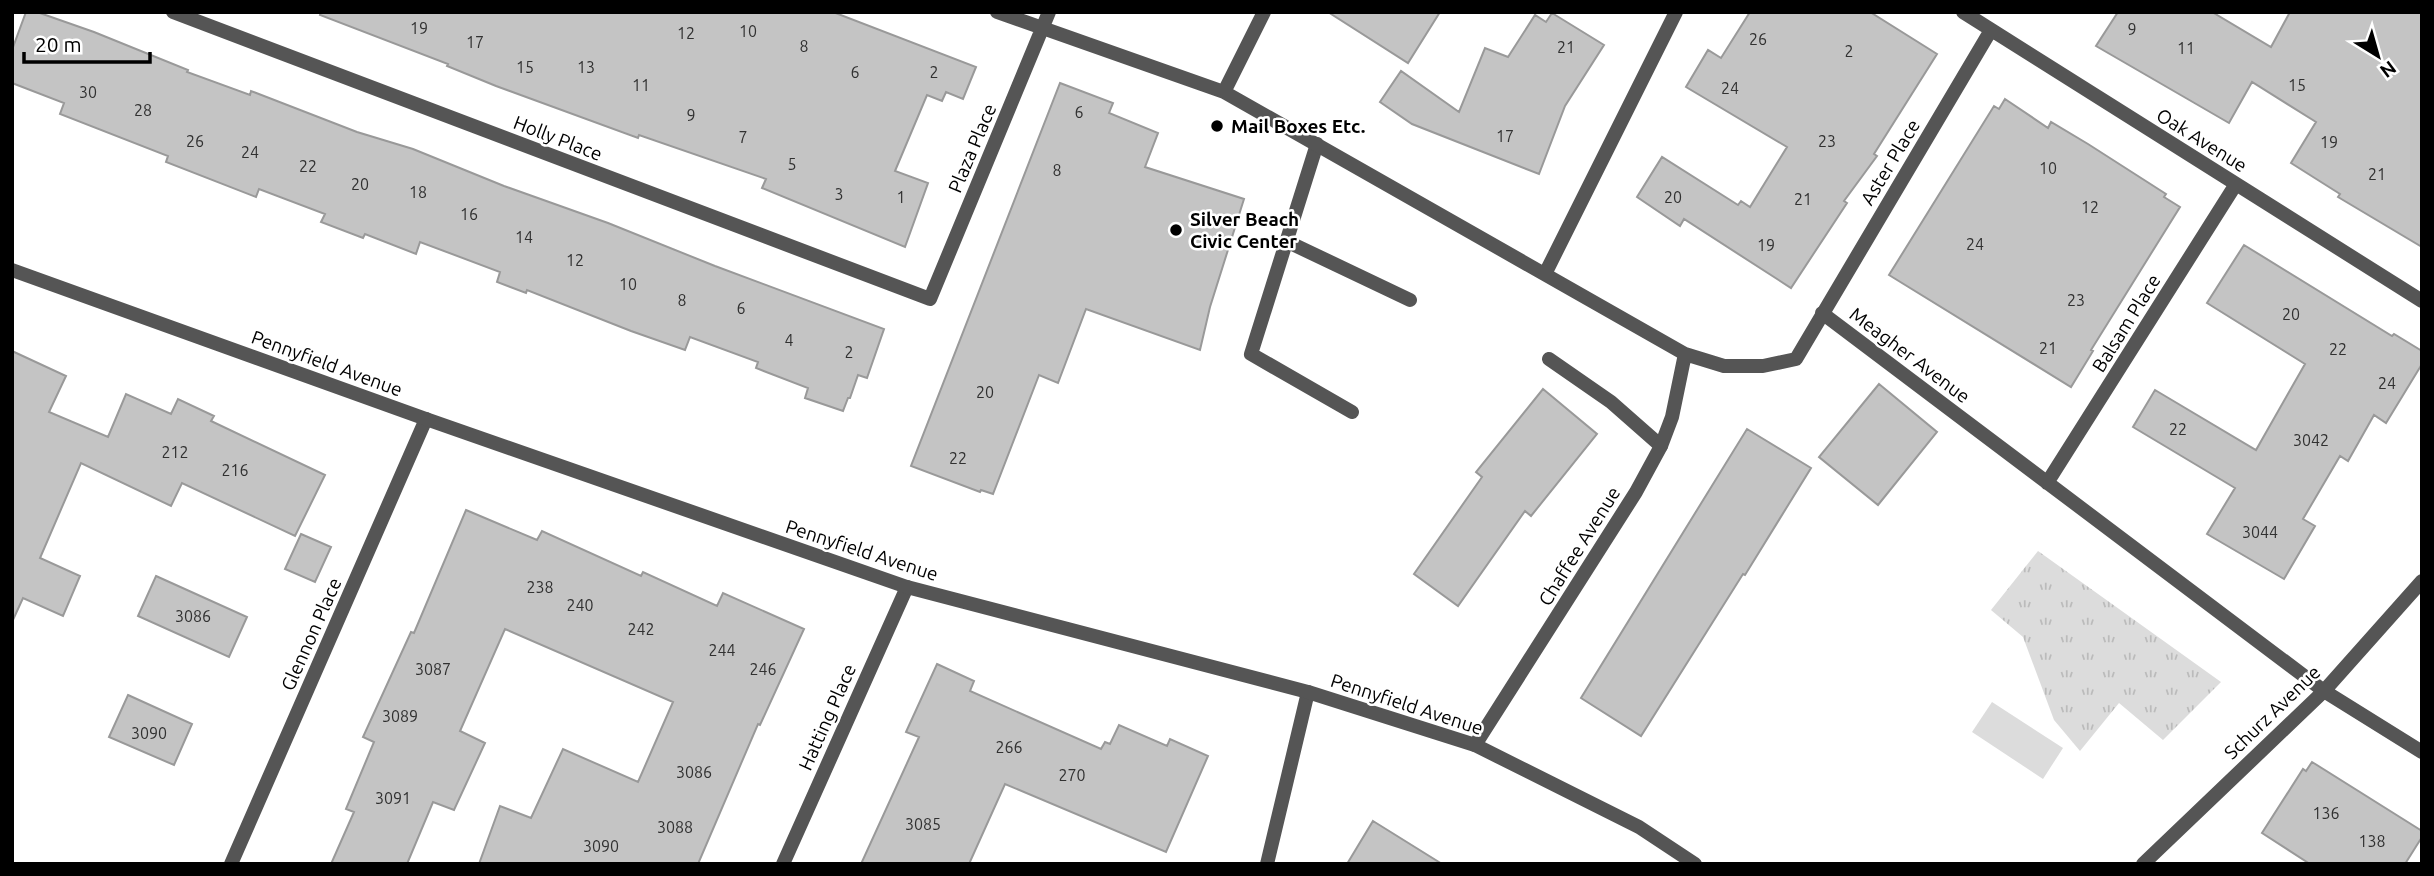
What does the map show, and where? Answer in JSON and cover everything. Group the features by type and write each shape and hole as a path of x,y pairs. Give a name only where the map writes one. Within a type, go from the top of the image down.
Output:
{"street":[{"name":"Holly Place","path":"173,12 930,299"},
{"name":"Meagher Avenue","path":"997,12 1224,92 1685,354 1724,366 1763,366 1796,359 1822,313 2323,691 2422,752"},
{"name":"Plaza Place","path":"930,299 1049,12"},
{"path":"1224,92 1264,12"},
{"path":"1545,274 1676,12"},
{"name":"Oak Avenue","path":"1963,12 2422,301"},
{"name":"Aster Place","path":"1822,313 1991,30"},
{"path":"1317,144 1251,354 1352,412"},
{"name":"Balsam Place","path":"2047,483 2236,184"},
{"path":"1286,241 1410,300"},
{"name":"Pennyfield Avenue","path":"12,270 426,419 907,587 1308,692 1475,745 1639,827 1695,864"},
{"name":"Chaffee Avenue","path":"1475,745 1623,515 1661,446 1672,417 1685,354"},
{"path":"1549,359 1611,402 1661,446"},
{"name":"Glennon Place","path":"231,864 426,419"},
{"name":"Schurz Avenue","path":"2143,864 2323,691 2422,581"},
{"name":"Hatting Place","path":"783,864 907,587"},
{"path":"1267,864 1308,692"}],"green space":[{"path":"2038,551 2221,682 2163,740 2119,703 2080,751 2054,720 2023,637 1991,610"},
{"path":"1992,702 2063,748 2043,779 1972,732"}],"building":[{"path":"26,12 37,12 94,32 188,70 187,72 250,95 251,91 357,132 413,149 884,329 867,378 858,375 843,411 805,398 808,388 756,368 758,362 690,337 685,350 527,290 526,293 497,282 500,272 420,242 416,254 365,234 363,238 321,222 325,214 259,189 256,197 166,162 168,156 60,114 64,103 12,83 12,50"},
{"path":"321,12 833,12 976,67 963,99 946,92 942,101 927,95 895,171 928,183 905,247 762,188 766,179 639,135 638,138 496,86 447,66 448,64 320,15"},
{"path":"1328,12 1440,12 1408,63"},
{"path":"1750,12 1870,12 1937,54 1874,154 1877,156 1844,201 1847,203 1791,288 1684,219 1680,226 1637,197 1662,157 1738,205 1741,201 1750,207 1787,147 1686,87 1708,50 1721,58"},
{"path":"2118,12 2212,12 2271,47 2290,12 2422,12 2422,247 2338,197 2340,194 2291,163 2316,122 2252,82 2229,123 2096,46"},
{"path":"1552,13 1604,45 1565,106 1539,174 1412,124 1380,102 1401,71 1459,112 1485,48 1508,57 1535,15 1546,22"},
{"path":"1060,83 1113,103 1109,113 1158,133 1145,167 1244,199 1210,307 1200,350 1086,309 1058,383 1039,375 993,494 981,490 980,492 911,466"},
{"path":"2005,99 2048,128 2051,122 2088,144 2166,194 2164,197 2180,207 2071,387 1889,275 1994,106 1999,109"},
{"path":"2244,245 2392,336 2394,334 2422,351 2422,364 2386,423 2374,415 2348,461 2340,456 2303,519 2315,526 2284,579 2207,534 2235,488 2133,427 2155,390 2256,450 2305,364 2207,303"},
{"path":"12,351 66,376 49,412 108,437 126,394 171,414 178,399 214,416 211,421 325,475 295,536 182,483 171,506 81,463 40,558 80,576 63,616 23,598 12,622"},
{"path":"1879,384 1937,432 1878,505 1819,457"},
{"path":"1543,389 1597,434 1531,516 1525,511 1458,606 1414,574 1482,477 1476,472"},
{"path":"1747,429 1811,468 1641,736 1581,698"},
{"path":"466,510 537,540 542,531 641,576 643,572 717,606 723,593 804,629 760,725 758,724 698,864 479,864 500,806 531,818 563,749 638,782 673,702 505,629 460,731 485,743 454,810 433,802 407,864 331,864 354,812 346,809 374,742 363,737 411,632 414,633"},
{"path":"301,534 331,547 315,582 285,569"},
{"path":"156,576 247,617 229,657 138,616"},
{"path":"937,664 974,681 970,691 1101,749 1105,742 1110,744 1119,725 1167,746 1170,739 1208,756 1166,852 1005,784 969,864 861,864 919,737 906,732"},
{"path":"128,695 192,724 174,765 109,737"},
{"path":"2312,762 2422,831 2422,837 2405,864 2310,864 2262,833 2303,769 2306,771"},
{"path":"1373,821 1442,864 1347,864"}],"place":[{"name":"Mail Boxes Etc.","path":"1217,126"},
{"name":"Silver Beach Civic Center","path":"1176,230"}]}
